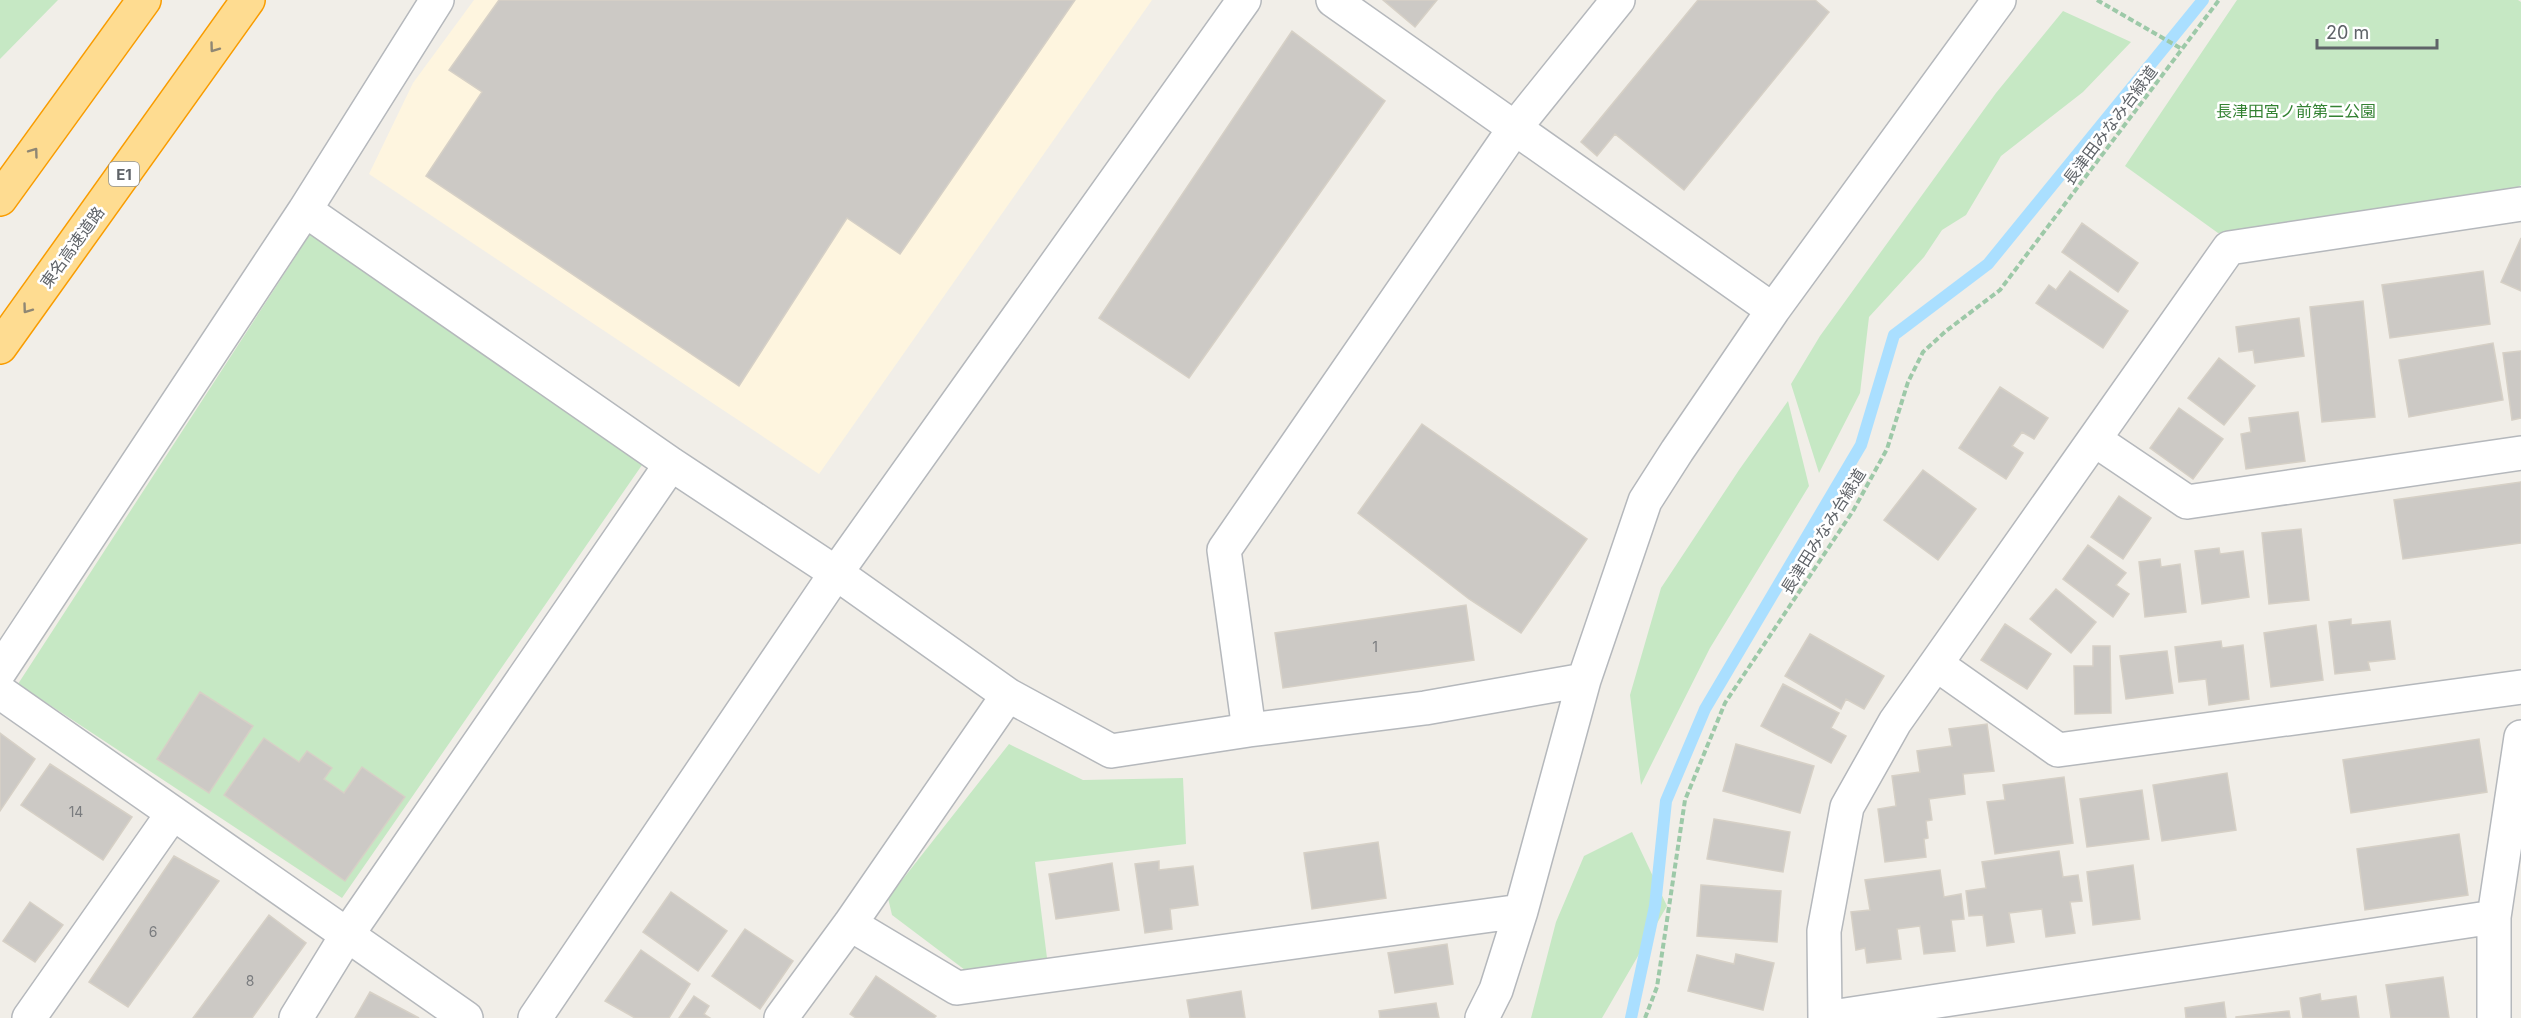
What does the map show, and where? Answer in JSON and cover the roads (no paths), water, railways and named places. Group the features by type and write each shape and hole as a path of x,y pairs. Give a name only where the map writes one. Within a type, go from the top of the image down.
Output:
{"highway":[{"path":"0,199 144,0"},
{"name":"東名高速道路","path":"0,347 248,0"}],"street":[{"path":"0,671 305,210 437,0"},
{"path":"534,1018 836,573 1244,0"},
{"path":"1333,0 1773,310"},
{"path":"1250,730 1224,550 1514,129 1618,0"},
{"path":"1482,1018 1496,990 1521,911 1584,680 1645,501 1773,310 2000,0"},
{"path":"2494,917 1825,1018 1824,931 1847,807 1895,722 2229,248 2521,204"},
{"path":"305,210 671,464 836,573 1008,695 1111,752 1250,730 1425,708 1584,680"},
{"path":"2095,440 2187,502 2521,453"},
{"path":"296,1018 346,934 671,464"},
{"path":"1936,664 2058,750 2521,687"},
{"path":"0,692 466,1018"},
{"path":"781,1018 850,924 1008,695"},
{"path":"2494,1018 2494,917 2521,737"},
{"path":"29,1018 172,813"},
{"path":"850,924 957,988 1521,911"}],"waterway":[{"path":"1631,1018 1655,906 1666,801 1705,709 1861,445 1894,335 1988,264 2203,0"}],"park label":[{"name":"長津田宮ノ前第二公園","path":"2296,111"}]}
